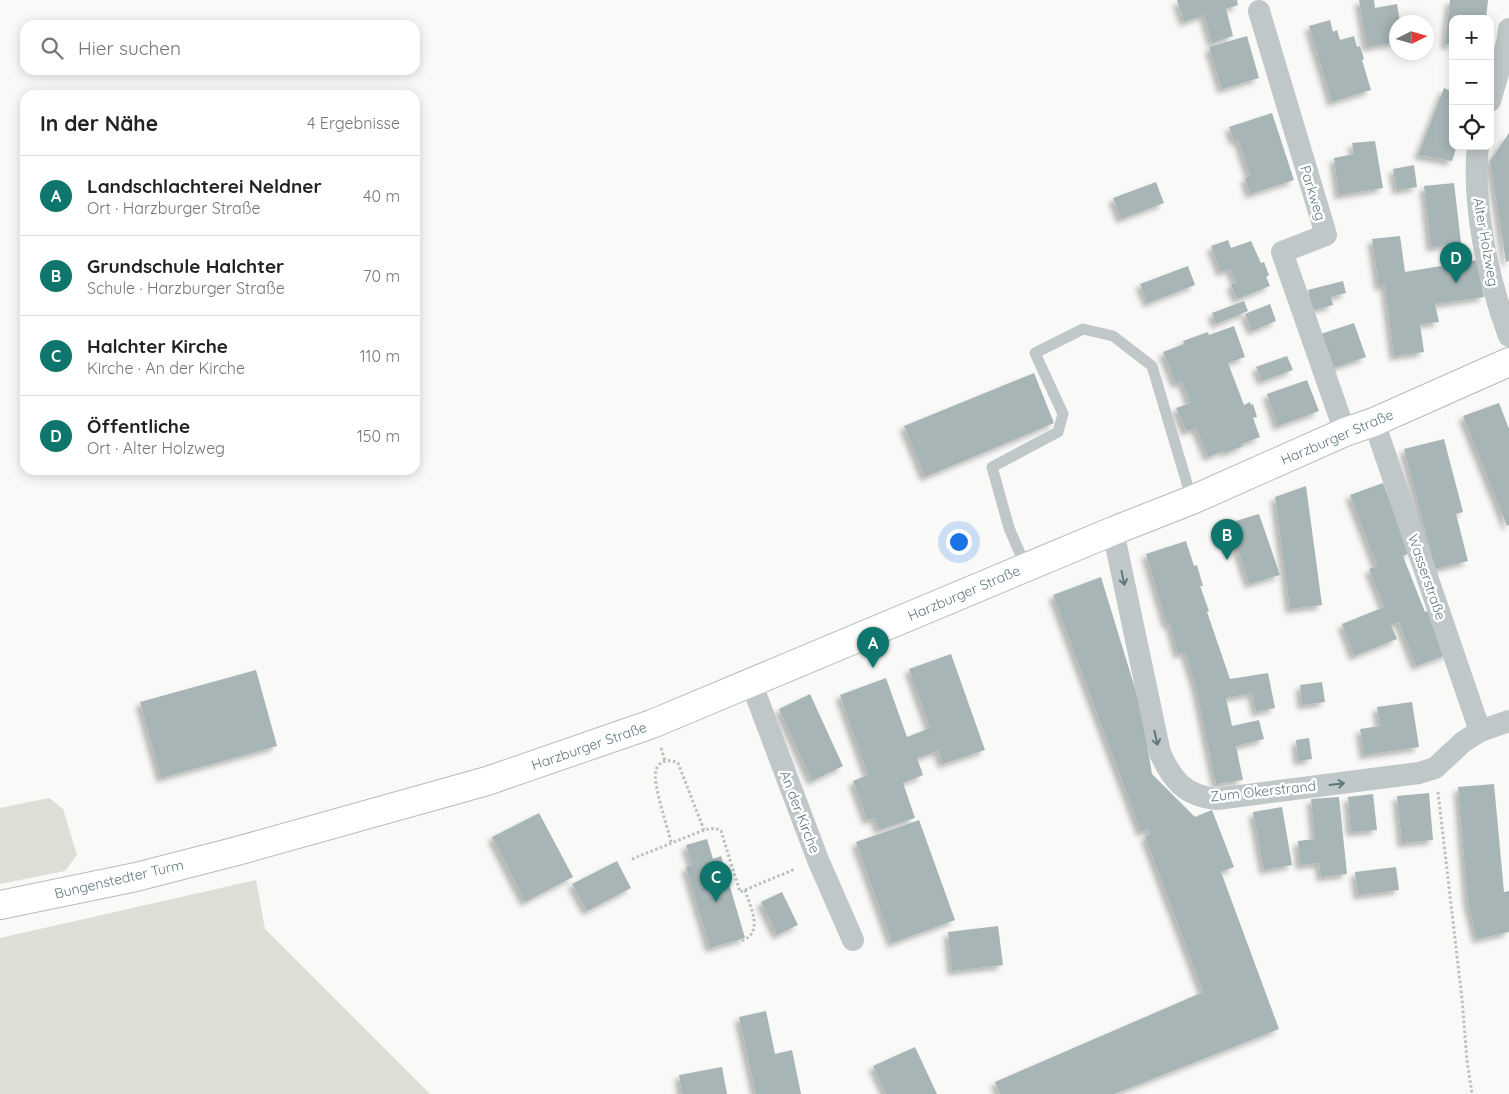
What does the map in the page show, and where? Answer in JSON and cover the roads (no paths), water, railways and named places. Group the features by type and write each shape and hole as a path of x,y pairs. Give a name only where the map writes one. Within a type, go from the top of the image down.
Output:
{"main road":[{"name":"Harzburger Straße","path":"237,851 487,781 652,724 1026,567 1192,500 1509,362"},
{"name":"Bungenstedter Turm","path":"0,905 136,877 237,851"}],"street":[{"name":"Parkweg","path":"1259,11 1326,235 1282,252 1345,432"},
{"path":"1494,87 1507,43 1509,29"},
{"name":"Alter Holzweg","path":"1478,150 1477,192 1488,265 1509,336"},
{"name":"Wasserstraße","path":"1374,422 1480,731"},
{"name":"Zum Okerstrand","path":"1113,531 1160,753 1167,770 1191,793 1203,797 1216,798 1419,774 1435,768 1463,742 1480,731 1509,721"},
{"name":"An der Kirche","path":"751,682 818,860 853,940"}],"lane":[{"path":"1026,567 1009,528 992,467 1058,432 1063,414 1035,353 1083,329 1113,336 1152,366 1192,500"}],"place":[{"name":"Öffentliche","path":"1456,283"},
{"name":"Grundschule Halchter","path":"1227,560"},
{"name":"Landschlachterei Neldner","path":"873,668"},
{"name":"Halchter Kirche","path":"716,902"}]}
